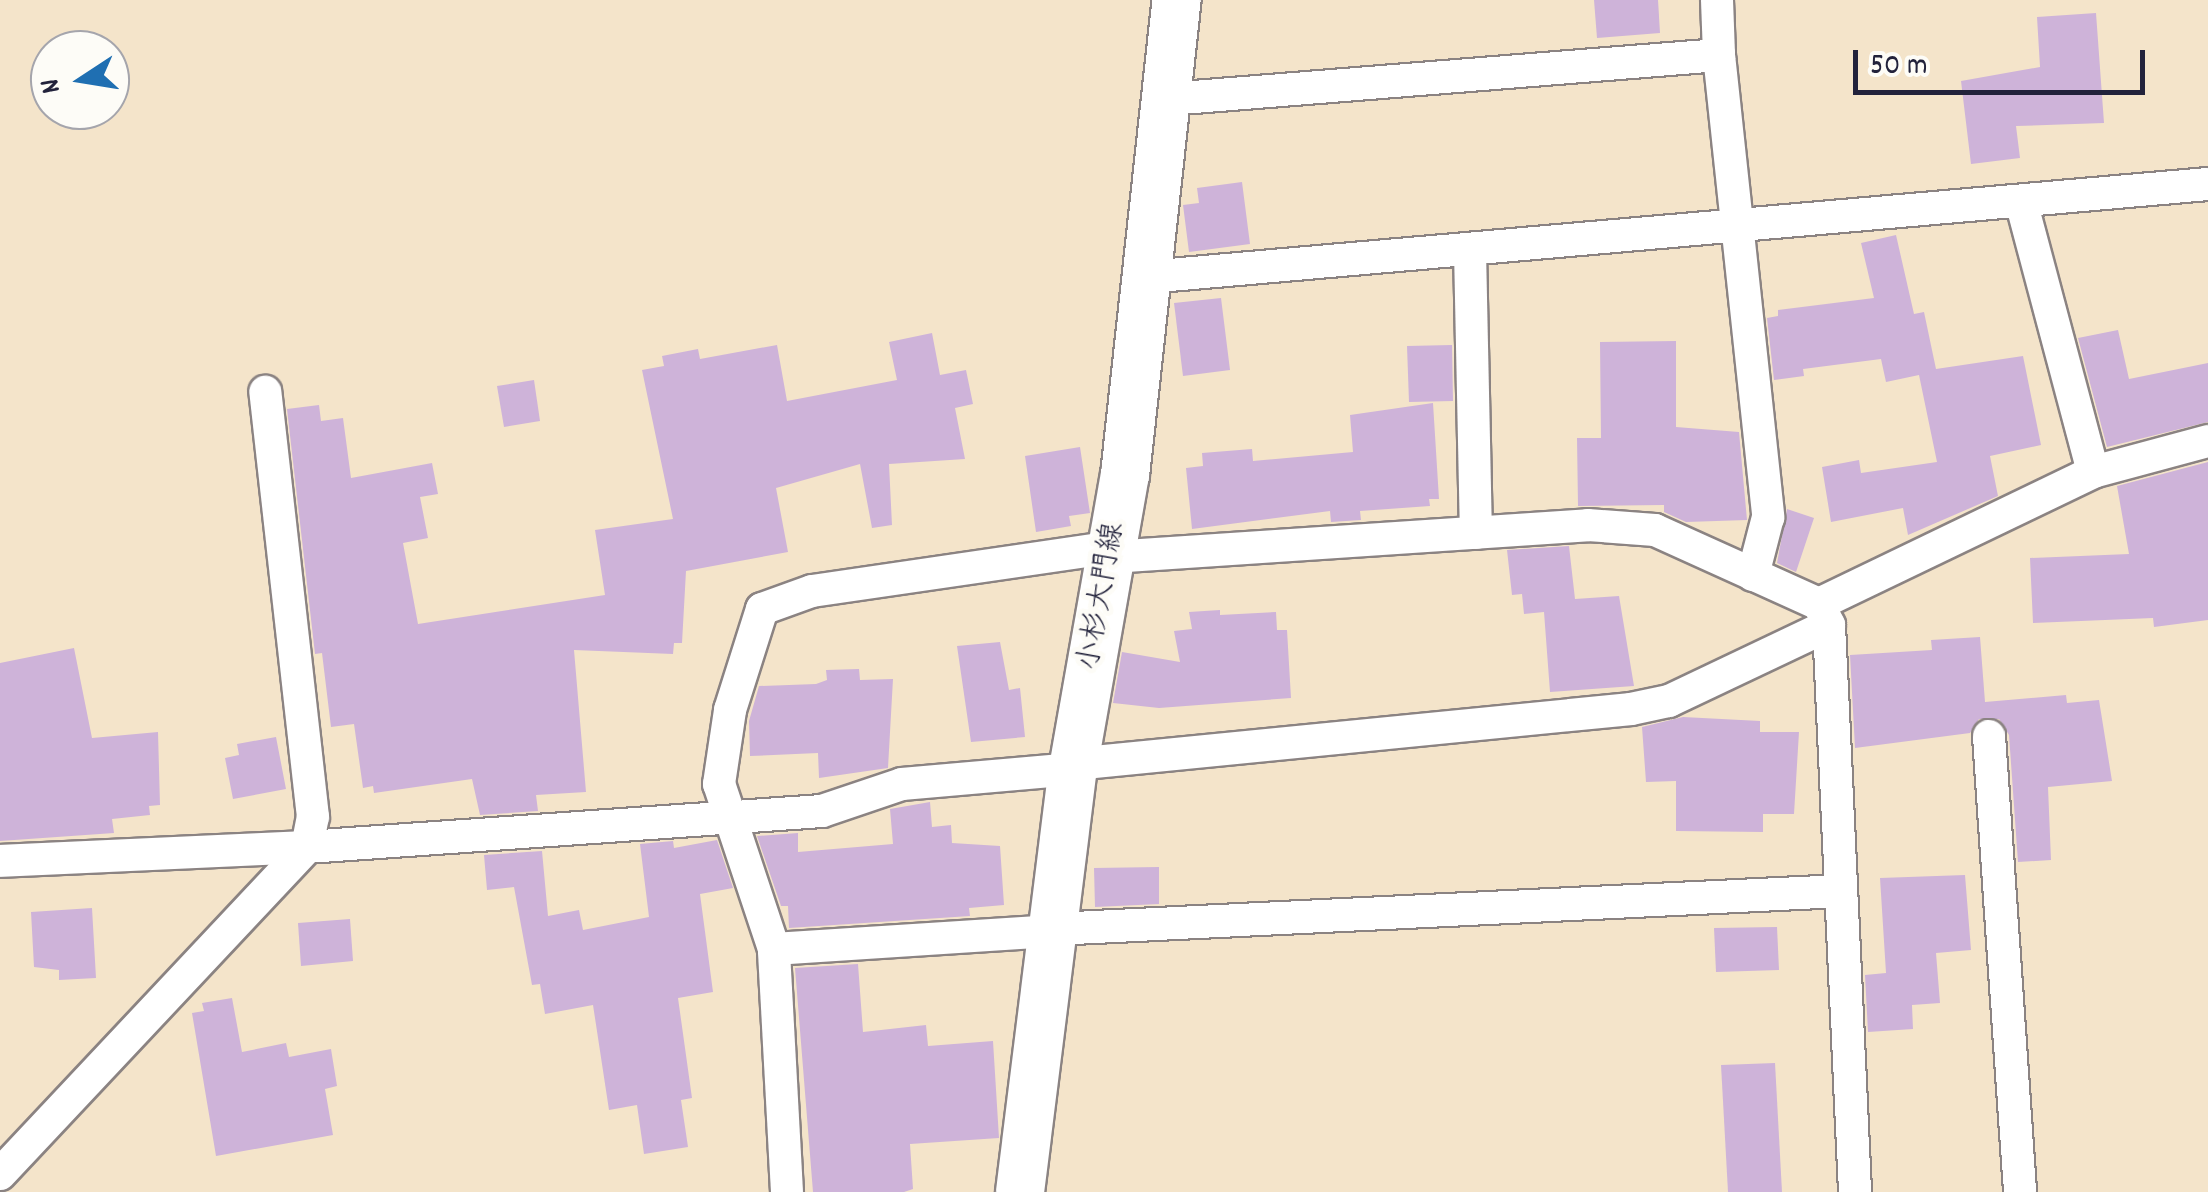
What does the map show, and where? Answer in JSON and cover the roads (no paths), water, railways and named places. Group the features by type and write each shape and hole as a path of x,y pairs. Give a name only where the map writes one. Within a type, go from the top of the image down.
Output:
{"main road":[{"name":"小杉大門線","path":"1020,1192 1074,766 1112,552 1169,99 1177,0"}],"street":[{"path":"1716,0 1734,228 1768,517 1753,576"},
{"path":"1169,99 1719,55"},
{"path":"1148,277 2208,184"},
{"path":"2021,202 2093,472"},
{"path":"1470,250 1476,533"},
{"path":"0,1174 306,847 313,816 265,392"},
{"path":"0,861 306,847 727,814 822,811 902,784 1670,701 2093,472 2208,441"},
{"path":"787,1192 774,949 719,784 730,710 762,609 812,591 1112,552 1588,525 1655,530 1824,615"},
{"path":"1824,615 1855,1192"},
{"path":"1989,736 2020,1192"},
{"path":"774,949 1053,930 1841,890"}]}
